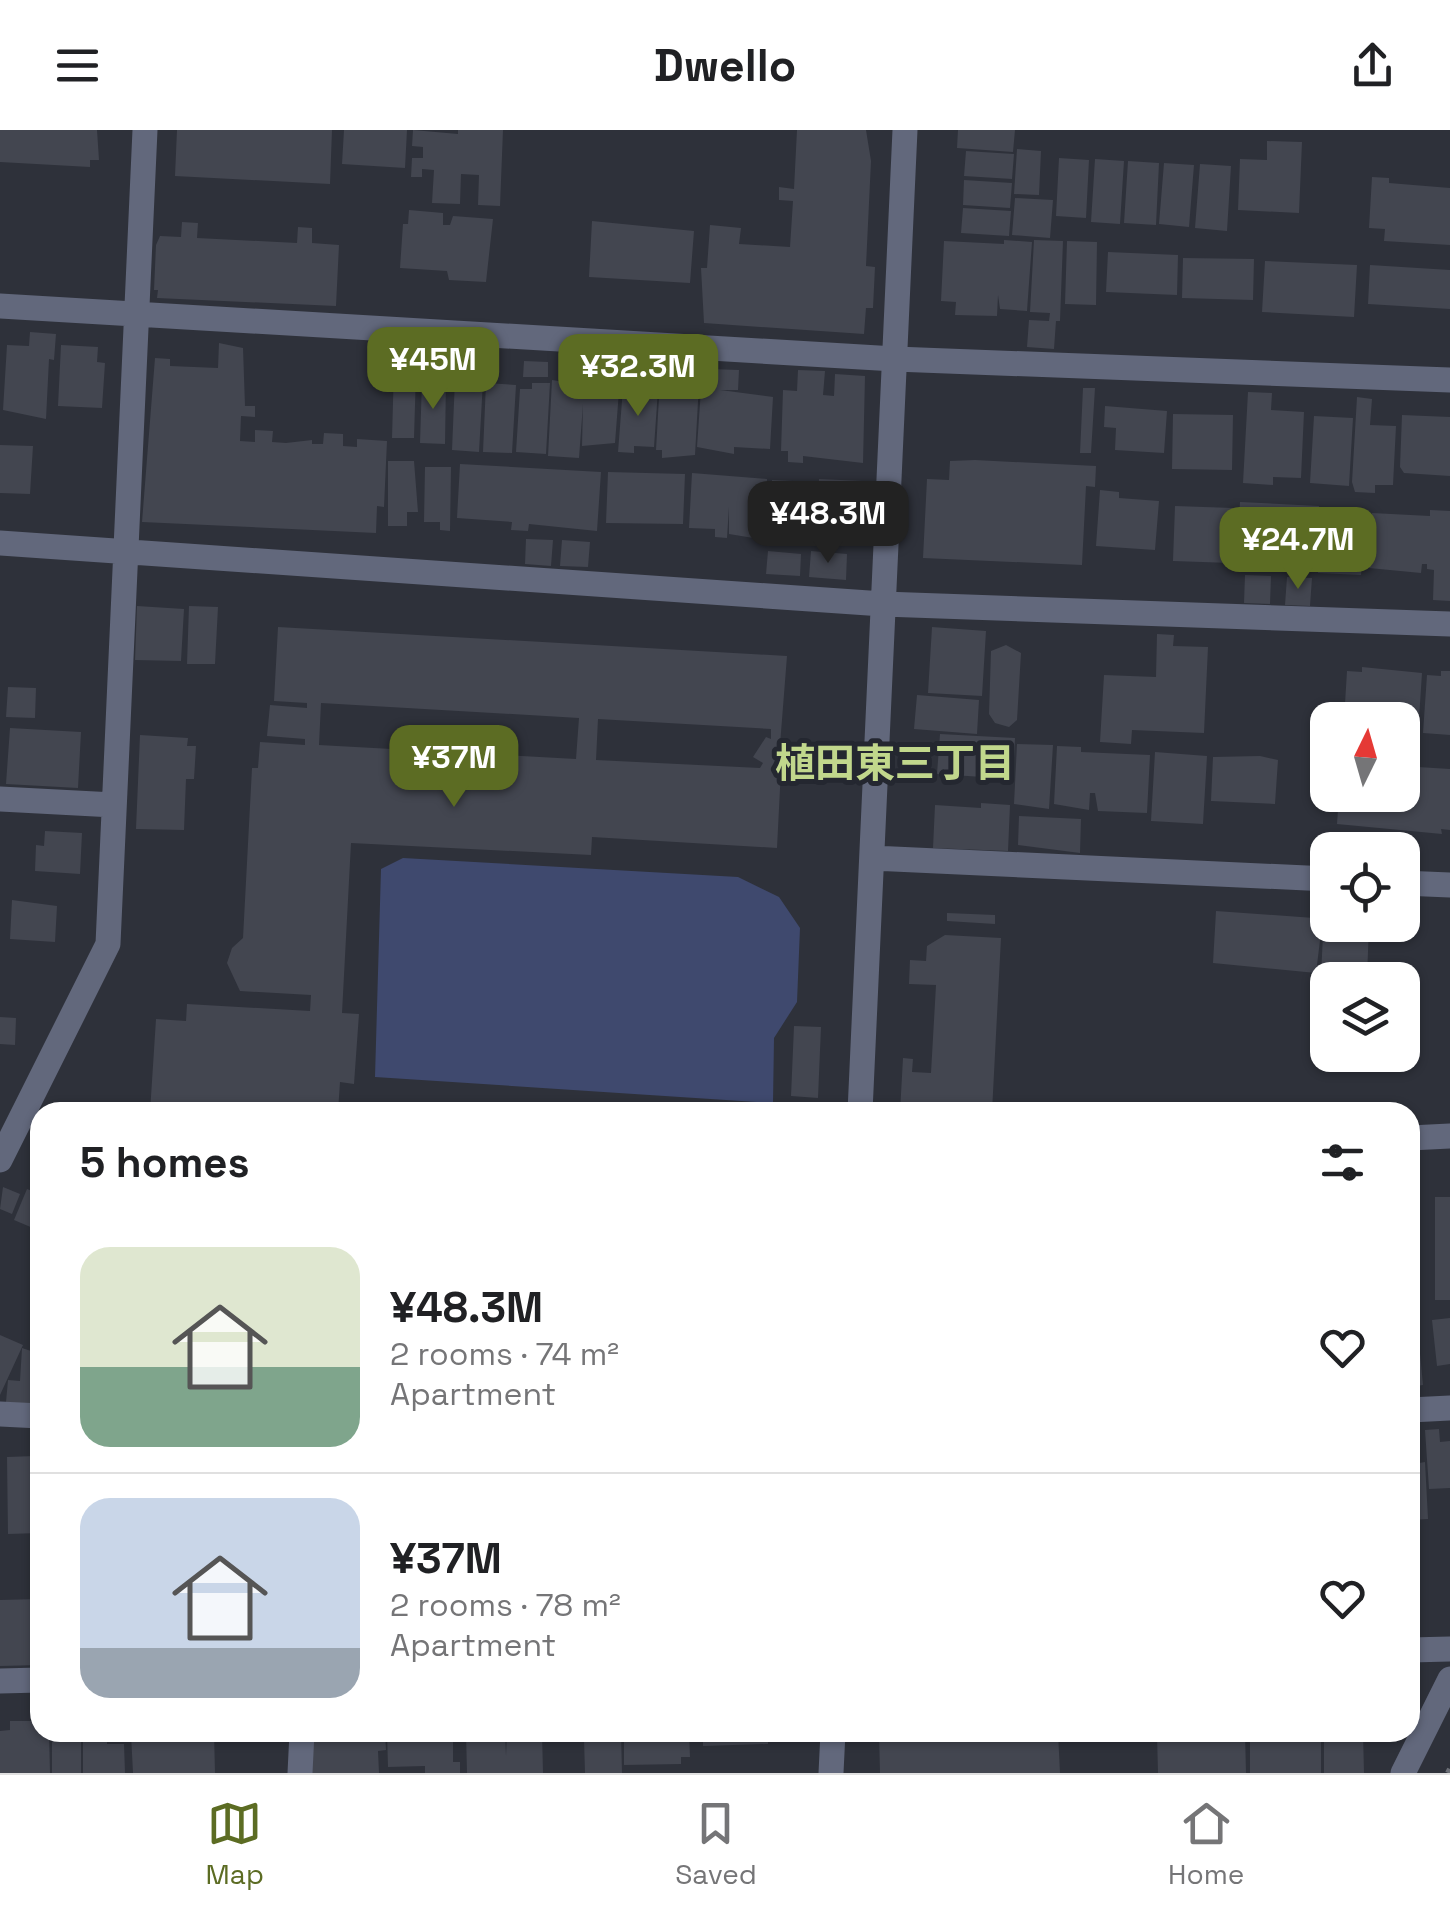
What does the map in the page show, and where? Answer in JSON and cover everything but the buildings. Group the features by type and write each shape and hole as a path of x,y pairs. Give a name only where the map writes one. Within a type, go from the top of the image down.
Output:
{"street":[{"path":"0,1160 108,944 145,130"},
{"path":"860,1102 905,130"},
{"path":"0,306 895,358 1450,380"},
{"path":"0,543 883,604 1450,624"},
{"path":"0,799 114,805"},
{"path":"872,858 1310,878"},
{"path":"1420,883 1450,885"},
{"path":"1420,1138 1450,1136"},
{"path":"1420,1410 1450,1408"},
{"path":"0,1414 30,1416"},
{"path":"1420,1650 1450,1649"},
{"path":"1420,1739 1450,1679"},
{"path":"0,1681 30,1680"},
{"path":"300,1773 302,1742"},
{"path":"831,1773 832,1742"},
{"path":"1403,1773 1418,1742"}],"shaded area":[{"path":"403,858 738,877 779,897 800,928 797,1002 774,1038 773,1102 375,1077 381,869"}],"district":[{"name":"植田東三丁目","path":"895,763"}]}
